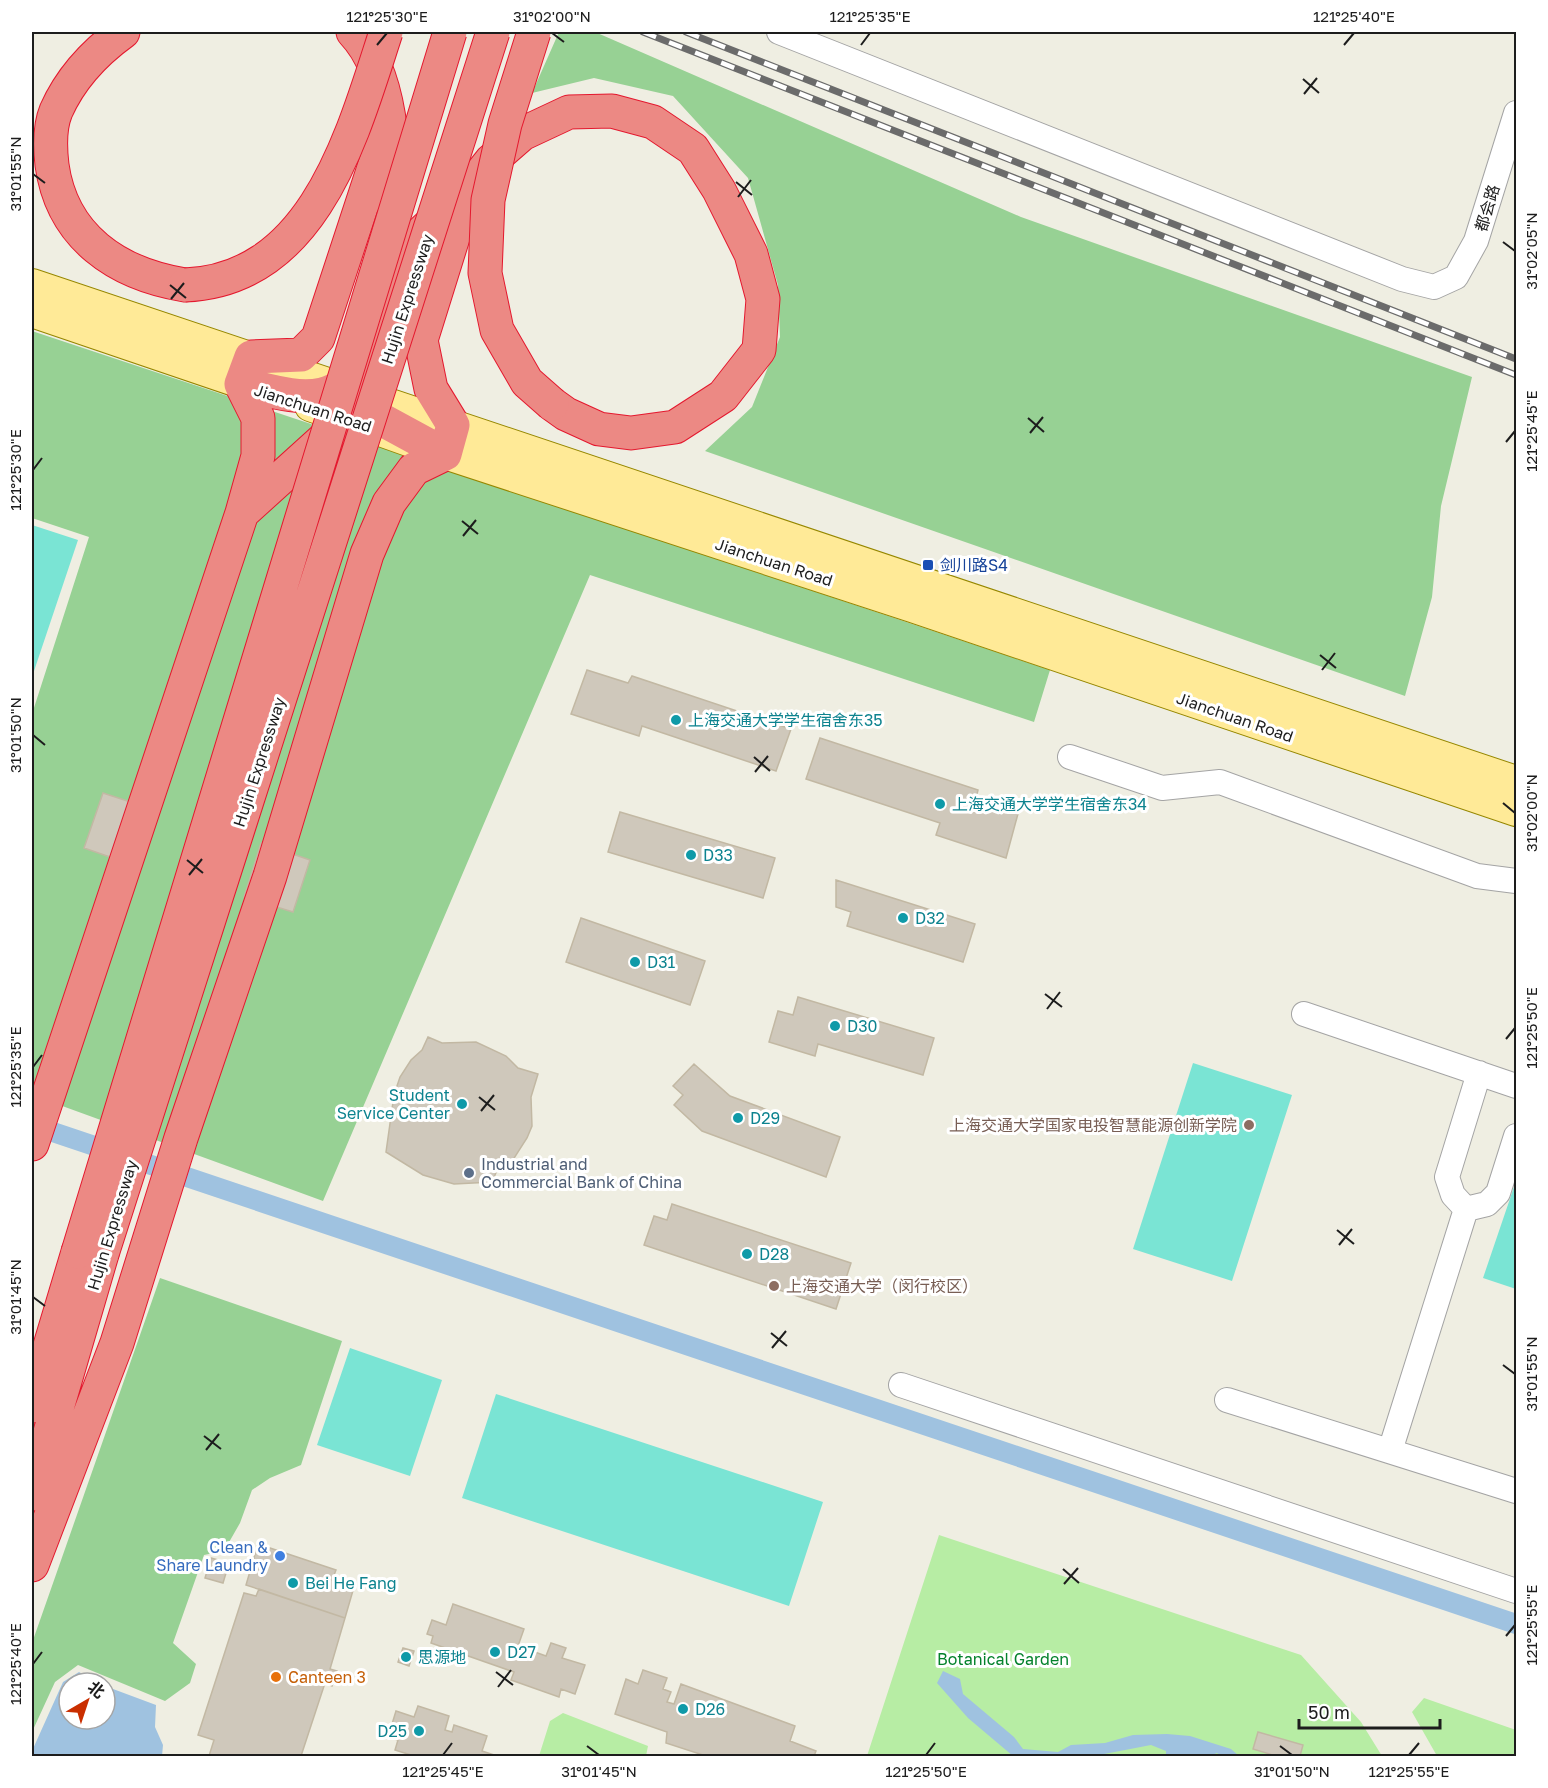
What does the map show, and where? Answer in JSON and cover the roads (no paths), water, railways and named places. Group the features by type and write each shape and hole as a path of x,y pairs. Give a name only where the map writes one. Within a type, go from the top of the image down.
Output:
{"highway":[{"path":"123,32 96,51 69,84 55,113 50,147 54,178 66,209 84,237 112,260 154,280 185,285 208,284 239,273 271,255 303,223 343,154 386,32"},
{"path":"353,32 374,63 386,99 394,179 394,217 386,255 354,349 343,402 367,554"},
{"name":"Hujin Expressway","path":"32,1494 90,1253 450,32"},
{"name":"Hujin Expressway","path":"32,1406 90,1253 492,32"},
{"path":"449,440 431,390 421,340 465,199 491,161 522,134 569,112 612,111 653,122 693,149 719,190 751,254 763,299 759,350 723,396 675,427 632,433 599,429 566,414 527,382 496,330 485,273 488,200 505,124 534,32"},
{"path":"246,370 301,355 318,338 388,125"},
{"path":"242,513 343,402 366,353 402,255 441,214 465,199"},
{"path":"246,370 449,440"},
{"path":"32,1144 242,513 258,456 258,418 246,370"},
{"path":"32,1565 83,1435 141,1270 181,1138 270,876 367,554 389,503 414,470 449,440"}],"main road":[{"name":"Jianchuan Road","path":"32,284 246,370"},
{"name":"Jianchuan Road","path":"32,312 246,370"},
{"name":"Jianchuan Road","path":"449,440 1516,781"},
{"name":"Jianchuan Road","path":"449,440 912,607 1516,811"}],"street":[{"name":"都会路","path":"778,32 1402,279 1434,287 1456,277 1476,241 1516,113"},
{"path":"1070,757 1162,788 1220,782 1477,876 1516,881"},
{"path":"1304,1014 1516,1086"},
{"path":"1466,1209 1453,1195 1447,1177 1479,1073"},
{"path":"1466,1209 1487,1204 1498,1193 1516,1136"},
{"path":"1390,1451 1466,1209"},
{"path":"901,1385 1516,1591"},
{"path":"1227,1400 1516,1491"}],"waterway":[{"path":"32,1125 1516,1624"}],"railway":[{"path":"643,32 1516,375"},
{"path":"686,32 1516,359"}],"place":[{"name":"剑川路S4","path":"928,565"},
{"name":"上海交通大学学生宿舍东35","path":"676,720"},
{"name":"上海交通大学学生宿舍东34","path":"940,804"},
{"name":"D33","path":"691,855"},
{"name":"D32","path":"903,918"},
{"name":"D31","path":"635,962"},
{"name":"D30","path":"835,1026"},
{"name":"Student Service Center","path":"462,1104"},
{"name":"D29","path":"738,1118"},
{"name":"上海交通大学国家电投智慧能源创新学院","path":"1249,1125"},
{"name":"Industrial and Commercial Bank of China","path":"469,1173"},
{"name":"D28","path":"747,1254"},
{"name":"上海交通大学（闵行校区）","path":"774,1286"},
{"name":"Clean & Share Laundry","path":"280,1556"},
{"name":"Bei He Fang","path":"293,1583"},
{"name":"D27","path":"495,1652"},
{"name":"思源地","path":"406,1657"},
{"name":"Canteen 3","path":"276,1677"},
{"name":"D26","path":"683,1709"},
{"name":"D25","path":"419,1731"}],"park label":[{"name":"Botanical Garden","path":"1003,1659"}]}
